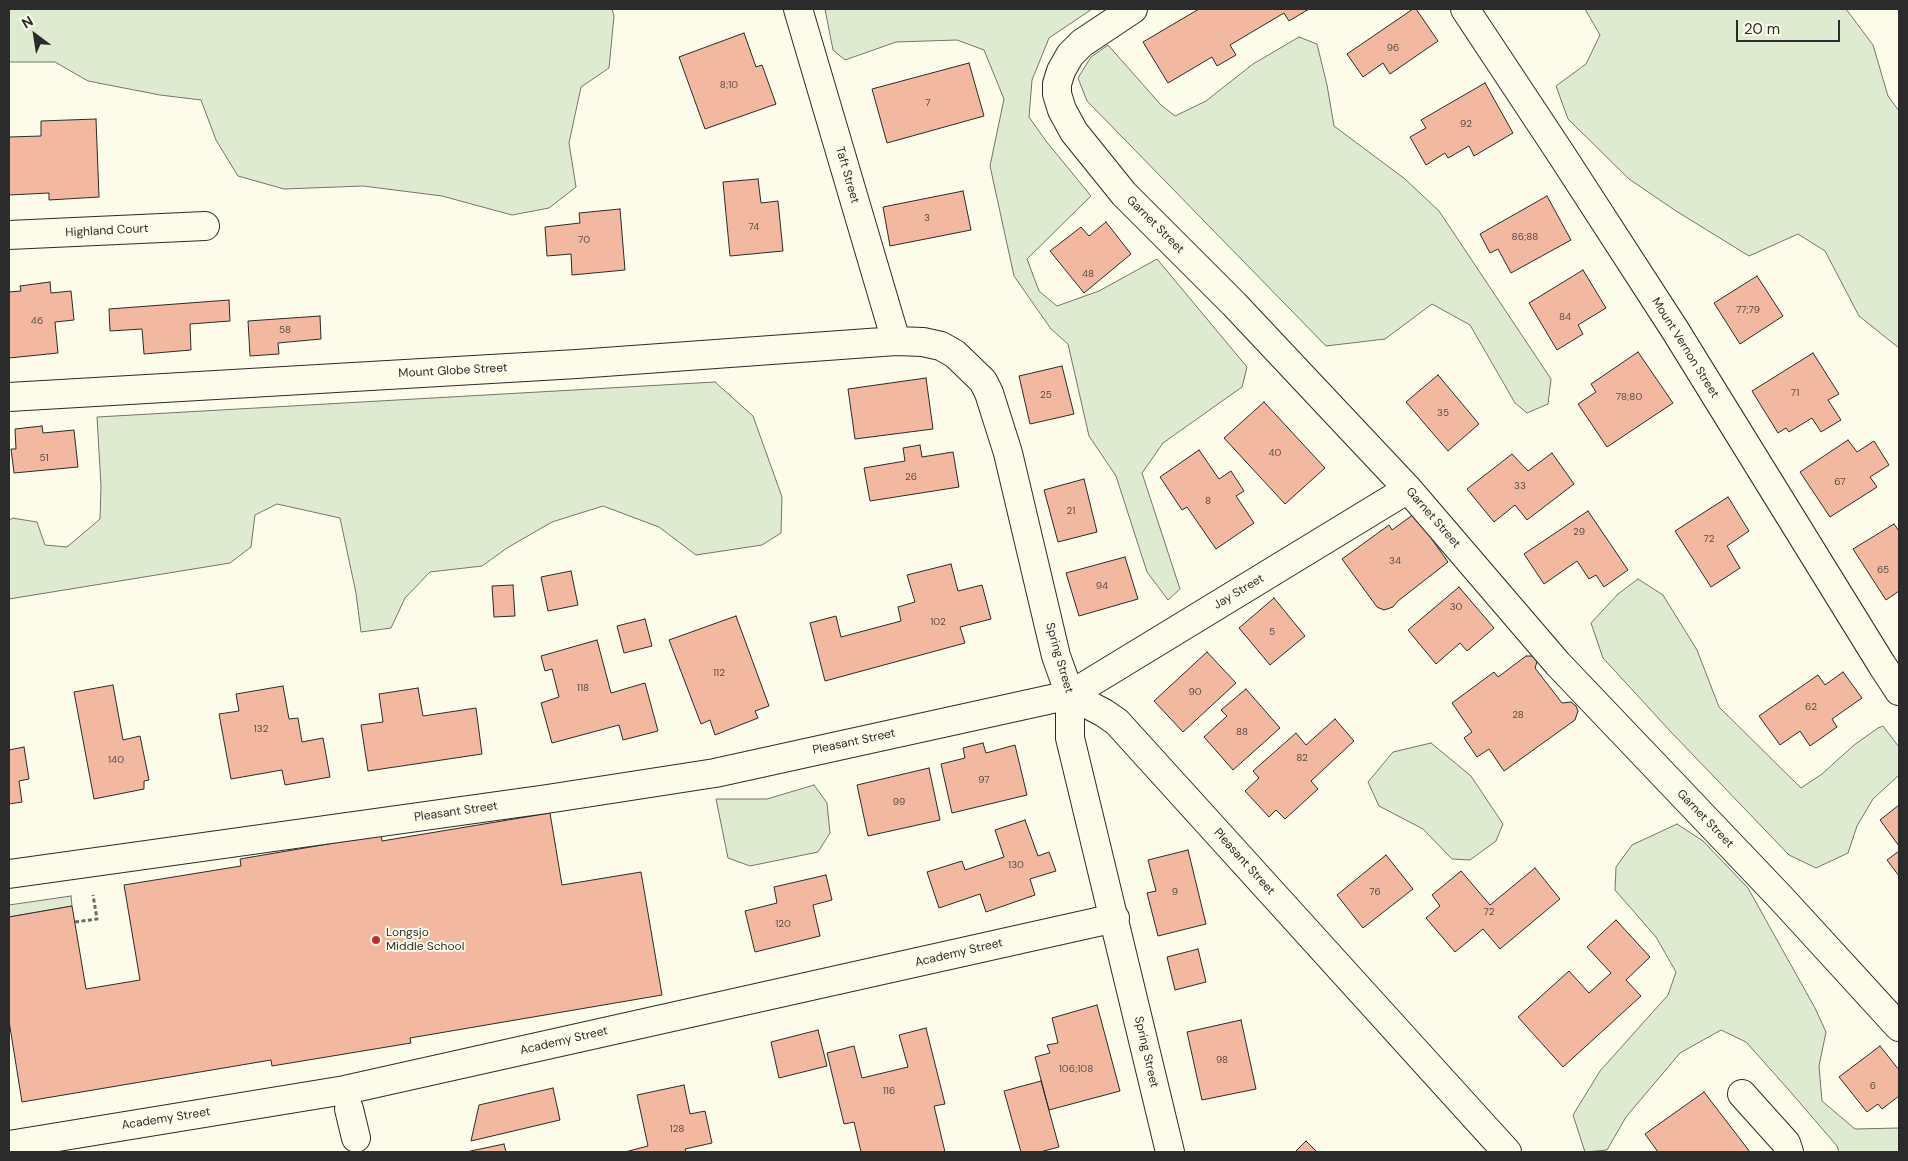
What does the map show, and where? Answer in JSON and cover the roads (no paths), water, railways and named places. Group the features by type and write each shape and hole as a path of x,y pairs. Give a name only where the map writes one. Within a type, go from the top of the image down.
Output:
{"street":[{"name":"Taft Street","path":"798,9 896,341"},
{"name":"Garnet Street","path":"1133,9 1082,43 1070,54 1061,71 1057,84 1057,94 1062,110 1072,129 1124,194 1234,304 1408,489 1558,664 1781,898 1899,1027"},
{"name":"Mount Vernon Street","path":"1465,9 1675,330 1899,691"},
{"name":"Highland Court","path":"9,235 205,226"},
{"name":"Mount Globe Street","path":"9,397 577,364 896,341"},
{"name":"Spring Street","path":"896,341 922,342 941,346 955,354 983,381 989,393 1008,454 1056,656 1070,695 1070,738 1170,1152"},
{"name":"Jay Street","path":"1070,695 1408,489"},
{"name":"Pleasant Street","path":"9,874 547,799 715,773 1070,695 1104,712 1117,722 1507,1152"},
{"name":"Academy Street","path":"9,1145 345,1090 1115,918"},
{"path":"1742,1094 1786,1143 1789,1152"},
{"path":"349,1109 356,1138"}],"place":[{"name":"Longsjo Middle School","path":"376,940"}]}
